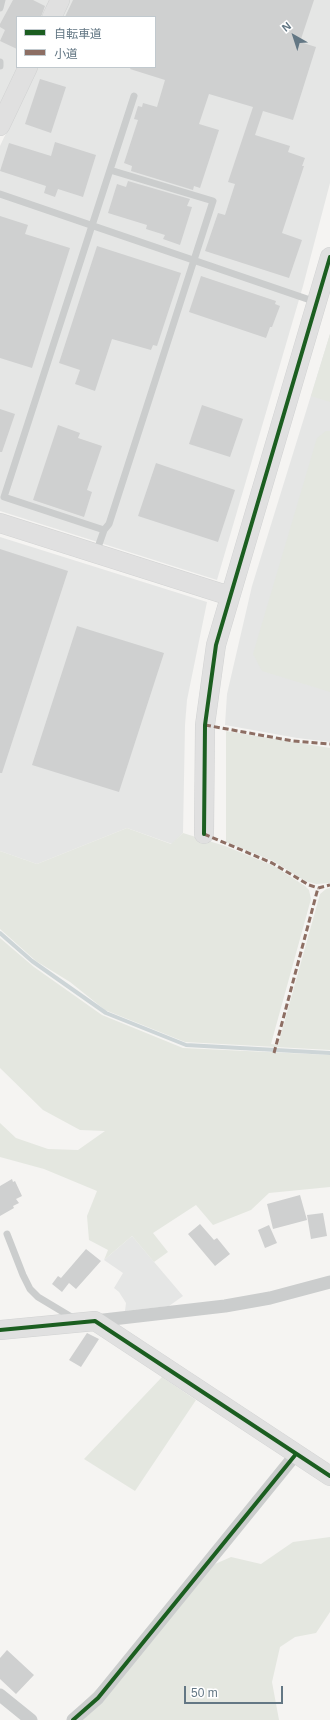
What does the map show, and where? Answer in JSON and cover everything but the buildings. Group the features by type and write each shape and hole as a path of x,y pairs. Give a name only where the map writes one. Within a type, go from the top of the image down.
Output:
{"street":[{"path":"52,16 60,0"},
{"path":"0,126 28,68"},
{"path":"204,834 205,725 216,645 330,256"},
{"path":"0,523 230,596"},
{"path":"0,1330 225,1306 270,1298 330,1282"},
{"path":"86,1321 330,1476"},
{"path":"73,1720 98,1698 296,1454"},
{"path":"0,1695 31,1720"}],"lane":[{"path":"0,8 2,0"},
{"path":"104,530 4,497 134,96"},
{"path":"96,553 104,530 109,524 213,200 110,170"},
{"path":"0,194 317,302"},
{"path":"7,1234 23,1275 30,1288 38,1297 86,1321"}],"shaded area":[{"path":"0,0 50,0 42,16 16,16 16,68 18,68 0,105"},
{"path":"69,0 330,0 330,183 303,286 217,580 0,511 0,146 37,68 156,68 156,16 61,16"},
{"path":"330,334 330,742 297,738 225,725 227,694 252,586"},
{"path":"330,334 330,402 311,396"},
{"path":"326,431 330,431 330,692 262,671 253,654 317,438"},
{"path":"0,537 207,602 187,700 185,725 183,833 172,844 127,828 37,864 0,851"},
{"path":"226,731 330,748 330,883 316,884 305,881 273,861 226,842"},
{"path":"127,828 171,844 183,833 225,846 274,866 309,890 311,899 271,1044 278,1045 320,894 326,889 330,888 330,1050 185,1042 105,1010 70,982 36,961 0,929 0,851 37,864"},
{"path":"0,938 34,967 102,1015 183,1048 330,1055 330,1187 269,1193 251,1210 213,1225 196,1205 153,1233 168,1252 154,1262 132,1236 104,1260 108,1250 89,1240 87,1216 97,1191 44,1169 0,1157 0,1123 16,1138 48,1149 78,1150 105,1131 80,1130 43,1110 0,1068"},
{"path":"132,1236 183,1296 169,1306 125,1311 126,1303 119,1292 114,1288 123,1273 104,1260"},
{"path":"162,1377 196,1400 135,1491 84,1459"},
{"path":"330,1537 330,1612 316,1633 295,1637 280,1647 272,1682 279,1720 81,1720 83,1703 121,1665 215,1564 231,1557 261,1564 293,1542"}],"waterway":[{"path":"0,933 32,961 106,1013 186,1045 330,1053"}],"marked path":[{"path":"205,725 293,741 330,744"},
{"path":"204,834 272,863 309,885 318,888"},
{"path":"274,1053 318,888 330,885"}],"cycle path":[{"path":"204,834 205,725 216,645 330,257"},
{"path":"0,1330 95,1321 330,1476"},
{"path":"73,1720 98,1698 296,1454"}]}
